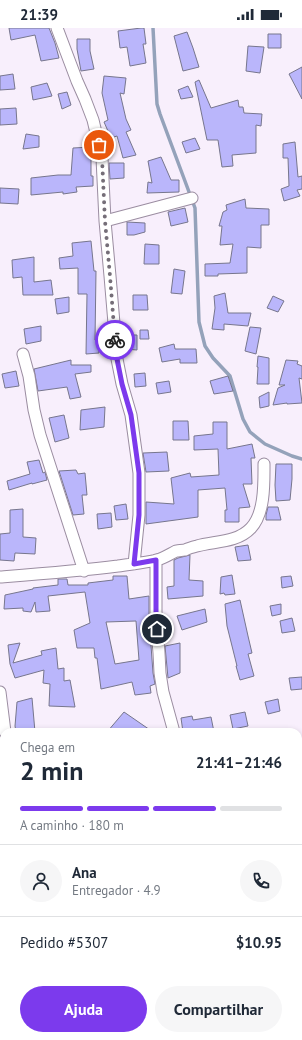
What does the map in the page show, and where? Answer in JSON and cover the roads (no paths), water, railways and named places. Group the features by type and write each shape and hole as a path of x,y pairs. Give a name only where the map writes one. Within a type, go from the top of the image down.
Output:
{"street":[{"path":"57,28 93,120 102,158 105,221 117,359 122,384 131,415 139,473 139,515 134,564"},
{"path":"105,221 192,198"},
{"path":"23,354 29,376 34,410 40,436 84,571"},
{"path":"0,577 84,571 134,564 156,560 197,545 237,537 251,528 257,520 264,488 264,464"},
{"path":"156,560 156,617 160,673 163,692 173,728"},
{"path":"0,692 4,728"}],"waterway":[{"path":"153,28 157,104 195,208 199,322 205,346 213,358 230,376 243,419 250,432 265,444 302,459"}]}
